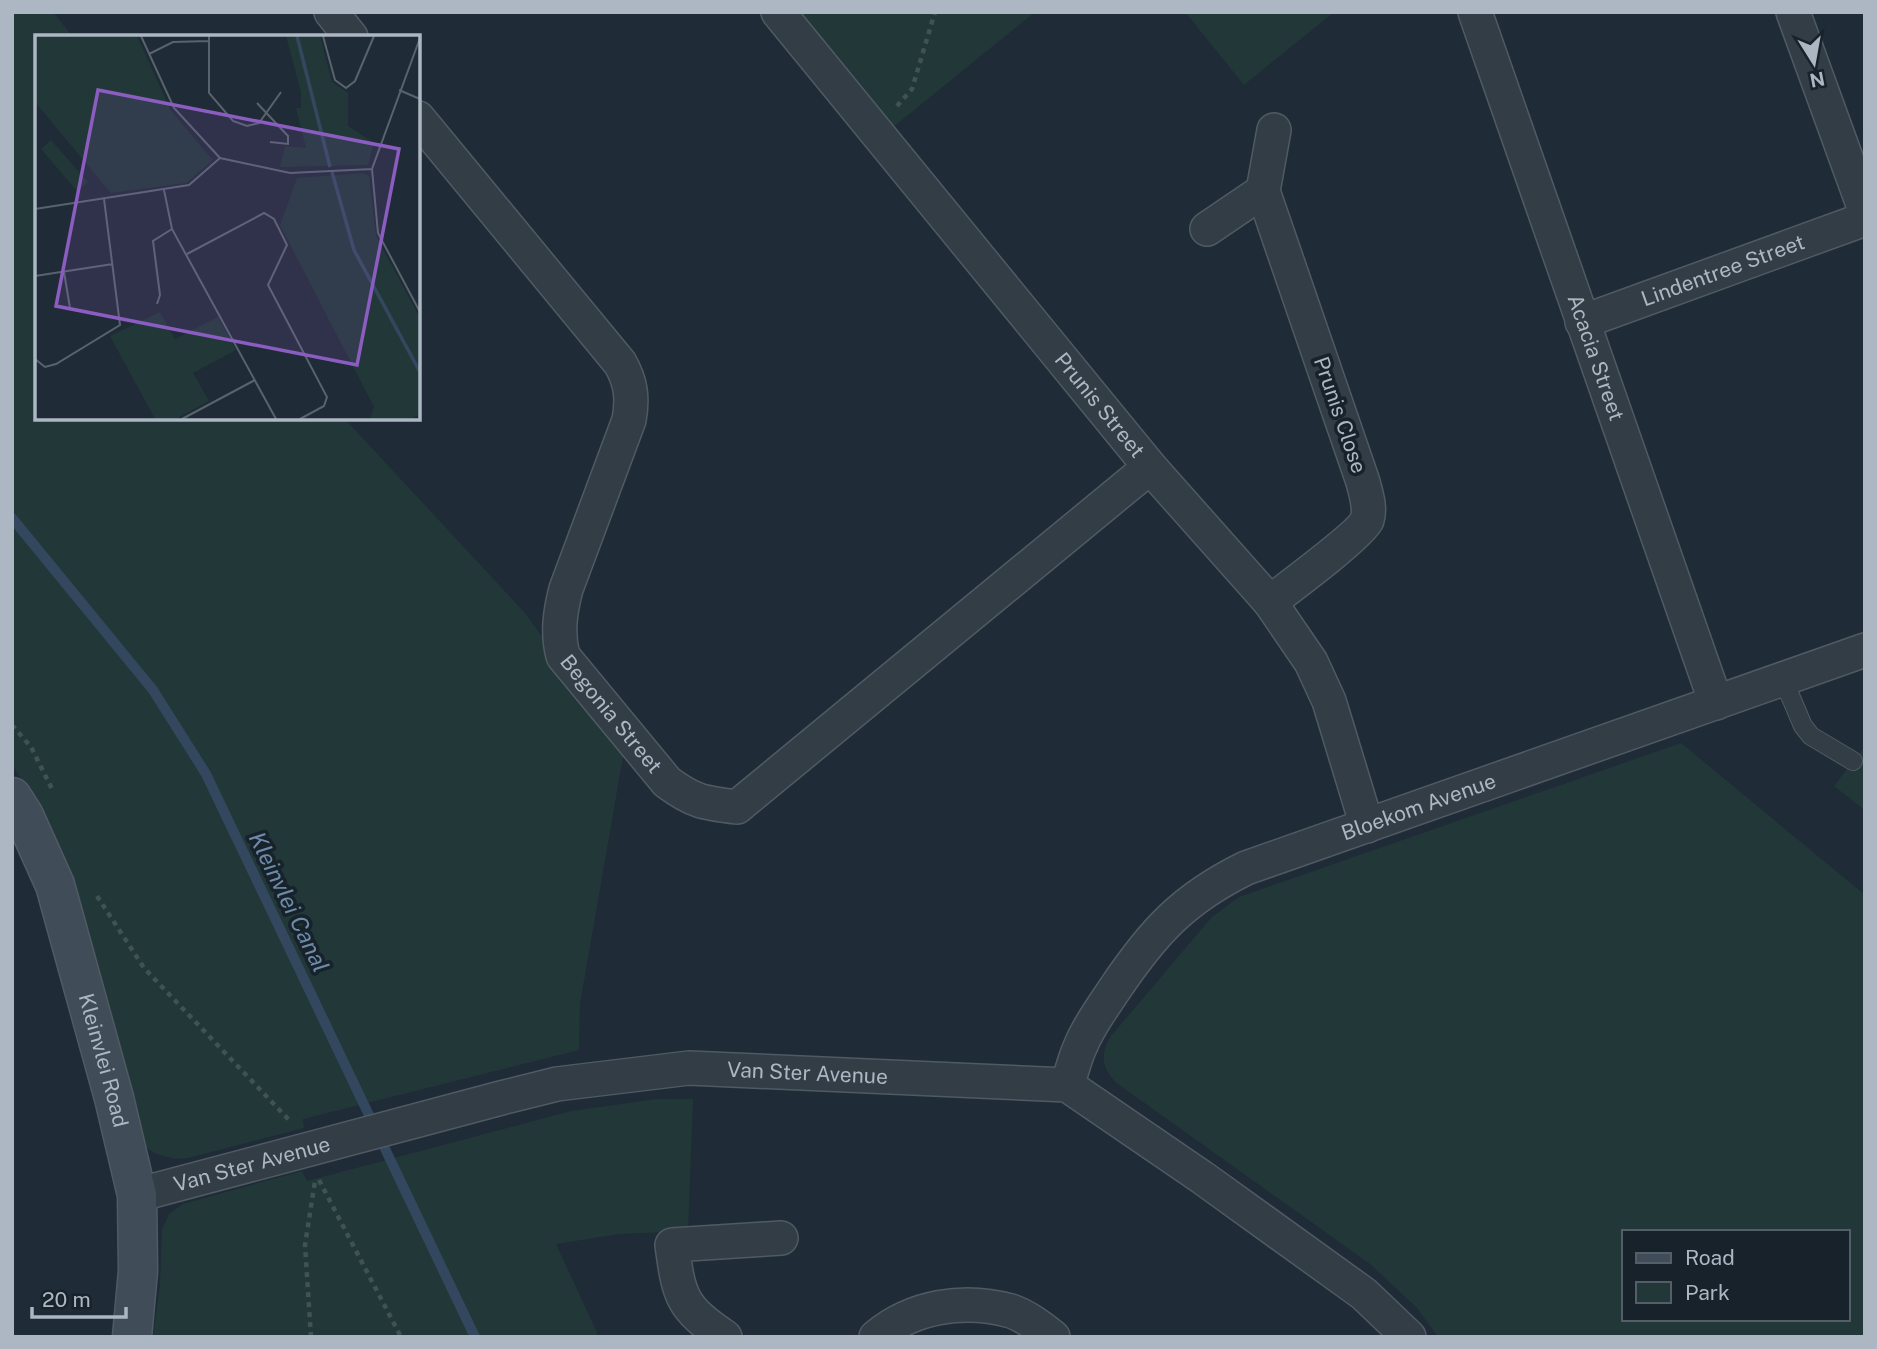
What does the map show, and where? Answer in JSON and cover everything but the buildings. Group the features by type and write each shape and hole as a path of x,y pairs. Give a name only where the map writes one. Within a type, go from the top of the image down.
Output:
{"street":[{"path":"331,12 349,35"},
{"name":"Prunis Street","path":"778,12 1150,467 1270,602 1311,662 1329,701 1367,826"},
{"name":"Acacia Street","path":"1475,12 1716,703"},
{"path":"1793,12 1865,209"},
{"name":"Begonia Street","path":"420,120 620,363 627,375 632,405 629,419 566,589 560,612 559,639 563,656 667,782 688,798 701,803 737,807 1150,467"},
{"name":"Prunis Close","path":"1270,602 1354,535 1367,521 1369,507 1363,482 1263,191 1274,130"},
{"path":"1207,229 1263,191"},
{"name":"Lindentree Street","path":"1582,322 1865,219"},
{"name":"Bloekom Avenue","path":"1067,1085 1080,1045 1147,942 1176,913 1218,882 1246,868 1865,650"},
{"name":"Kleinvlei Road","path":"12,797 24,816 55,886 114,1098 137,1195 138,1271 132,1337"},
{"name":"Van Ster Avenue","path":"137,1195 306,1136 441,1114 557,1084 689,1068 1067,1085"},
{"path":"1067,1085 1203,1178 1364,1294 1409,1337"},
{"path":"725,1337 701,1320 681,1296 672,1245 781,1238"},
{"path":"876,1337 901,1319 920,1311 978,1306 1012,1311 1053,1337"}],"lane":[{"path":"1783,679 1803,726 1811,736 1853,761"}],"path":[{"path":"871,126 904,101 912,89 935,12"},
{"path":"12,725 31,747 57,799"},
{"path":"94,889 144,968 306,1136"},
{"path":"311,1337 306,1245 316,1173 401,1337"}],"green space":[{"path":"12,12 53,12 71,35 35,35 35,420 346,420 525,613 624,751 580,1004 579,1050 303,1119 304,1128 188,1158 175,1159 154,1153 146,1147 141,1137 76,886 52,829 12,764"},
{"path":"798,12 1035,12 892,128"},
{"path":"1185,12 1334,12 1244,85"},
{"path":"1681,743 1865,895 1865,1337 1438,1337 1417,1308 1370,1264 1118,1084 1108,1073 1104,1055 1111,1036 1211,918 1239,897"},
{"path":"1865,746 1865,810 1834,786"},
{"path":"657,1099 693,1099 688,1231 619,1234 556,1244 599,1337 153,1337 160,1285 162,1229 169,1214 183,1204 302,1171 307,1181 571,1111"}],"waterway":[{"name":"Kleinvlei Canal","path":"12,518 153,690 206,774 475,1337"}]}
